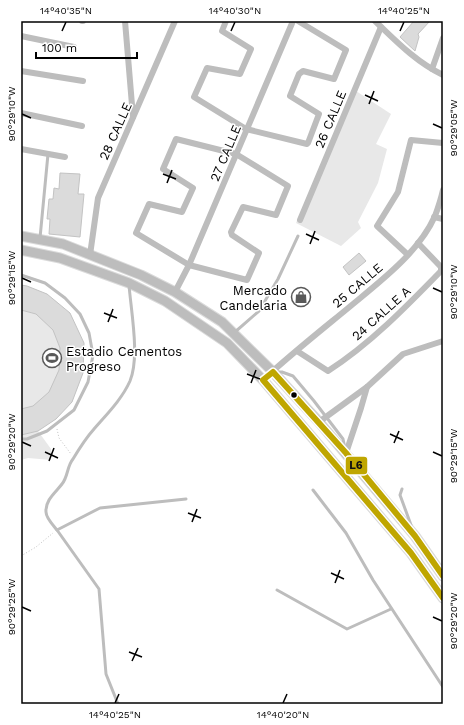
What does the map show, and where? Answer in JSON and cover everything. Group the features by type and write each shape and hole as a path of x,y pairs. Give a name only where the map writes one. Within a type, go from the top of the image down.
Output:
{"main road":[{"path":"21,236 62,244 141,275 175,292 222,322 323,419 346,453 415,536 443,576"},
{"path":"21,250 60,258 129,283 164,301 226,343 263,380 411,554 443,598"}],"street":[{"path":"125,21 133,118"},
{"name":"28 CALLE","path":"90,255 98,198 175,21"},
{"path":"226,21 222,31 251,49 240,74 207,68 194,97 246,129 307,144 319,114 291,98 290,94 299,74 303,71 334,79 346,50 298,21"},
{"name":"27 CALLE","path":"175,292 189,265 293,21"},
{"path":"375,21 410,54 443,75"},
{"name":"26 CALLE","path":"300,220 381,27"},
{"path":"21,36 74,47"},
{"path":"432,69 443,38"},
{"path":"21,71 83,81"},
{"path":"21,114 82,126"},
{"path":"176,139 236,154 288,186 276,215 243,207 231,234 259,252 247,280 189,265 136,233 149,204 182,212 193,188 163,169 176,139"},
{"path":"407,254 377,226 398,192 412,140 443,143"},
{"path":"21,149 65,157"},
{"name":"25 CALLE","path":"263,380 386,277 418,243 434,217 443,190"},
{"path":"434,217 443,219"},
{"name":"24 CALLE A","path":"296,351 329,371 367,342 441,271 441,267 418,243"},
{"path":"323,419 367,387 403,354 443,341"},
{"path":"346,453 362,408 367,387"}],"lane":[{"path":"40,240 48,154"},
{"path":"234,333 259,311 287,262 298,236"},
{"path":"21,275 45,283 65,298 80,314 89,333 93,355 88,382 74,410 47,431 27,439 21,439"},
{"path":"118,704 106,674 99,589 56,530 46,512 47,506 54,492 63,483 73,458 92,431 114,406 130,382 133,373 135,347 129,283"},
{"path":"313,490 346,534 391,609 443,687"},
{"path":"402,490 400,495 415,536"},
{"path":"56,530 100,508 186,499"},
{"path":"277,590 347,629 391,609"}],"path":[{"path":"56,425 59,438 73,458"},
{"path":"21,556 36,547 56,530"}],"shaded area":[{"path":"353,89 391,114 376,144 387,149 378,183 358,222 361,228 341,246 296,223"},
{"name":"Estadio Cementos Progreso","path":"21,285 84,343 83,373 72,402 38,431 51,449 51,460 28,458 21,460"}],"building":[{"path":"414,21 430,21 418,34 419,37 415,51 400,37"},
{"path":"60,173 80,174 78,194 84,194 80,237 49,234 50,219 47,219 49,199 53,199 54,188 59,189"},
{"path":"359,253 366,261 349,275 343,267"},
{"path":"21,285 47,294 70,313 84,343 83,373 72,402 56,419 38,431 21,435 21,409 33,406 49,392 59,370 60,348 53,330 36,314 21,310"}],"transit line":[{"name":"L6","path":"443,576 415,536 346,453 273,372 263,380 411,553 443,598"}],"place":[{"name":"Mercado Candelaria","path":"301,297"},
{"name":"Estadio Cementos Progreso","path":"52,358"}]}
